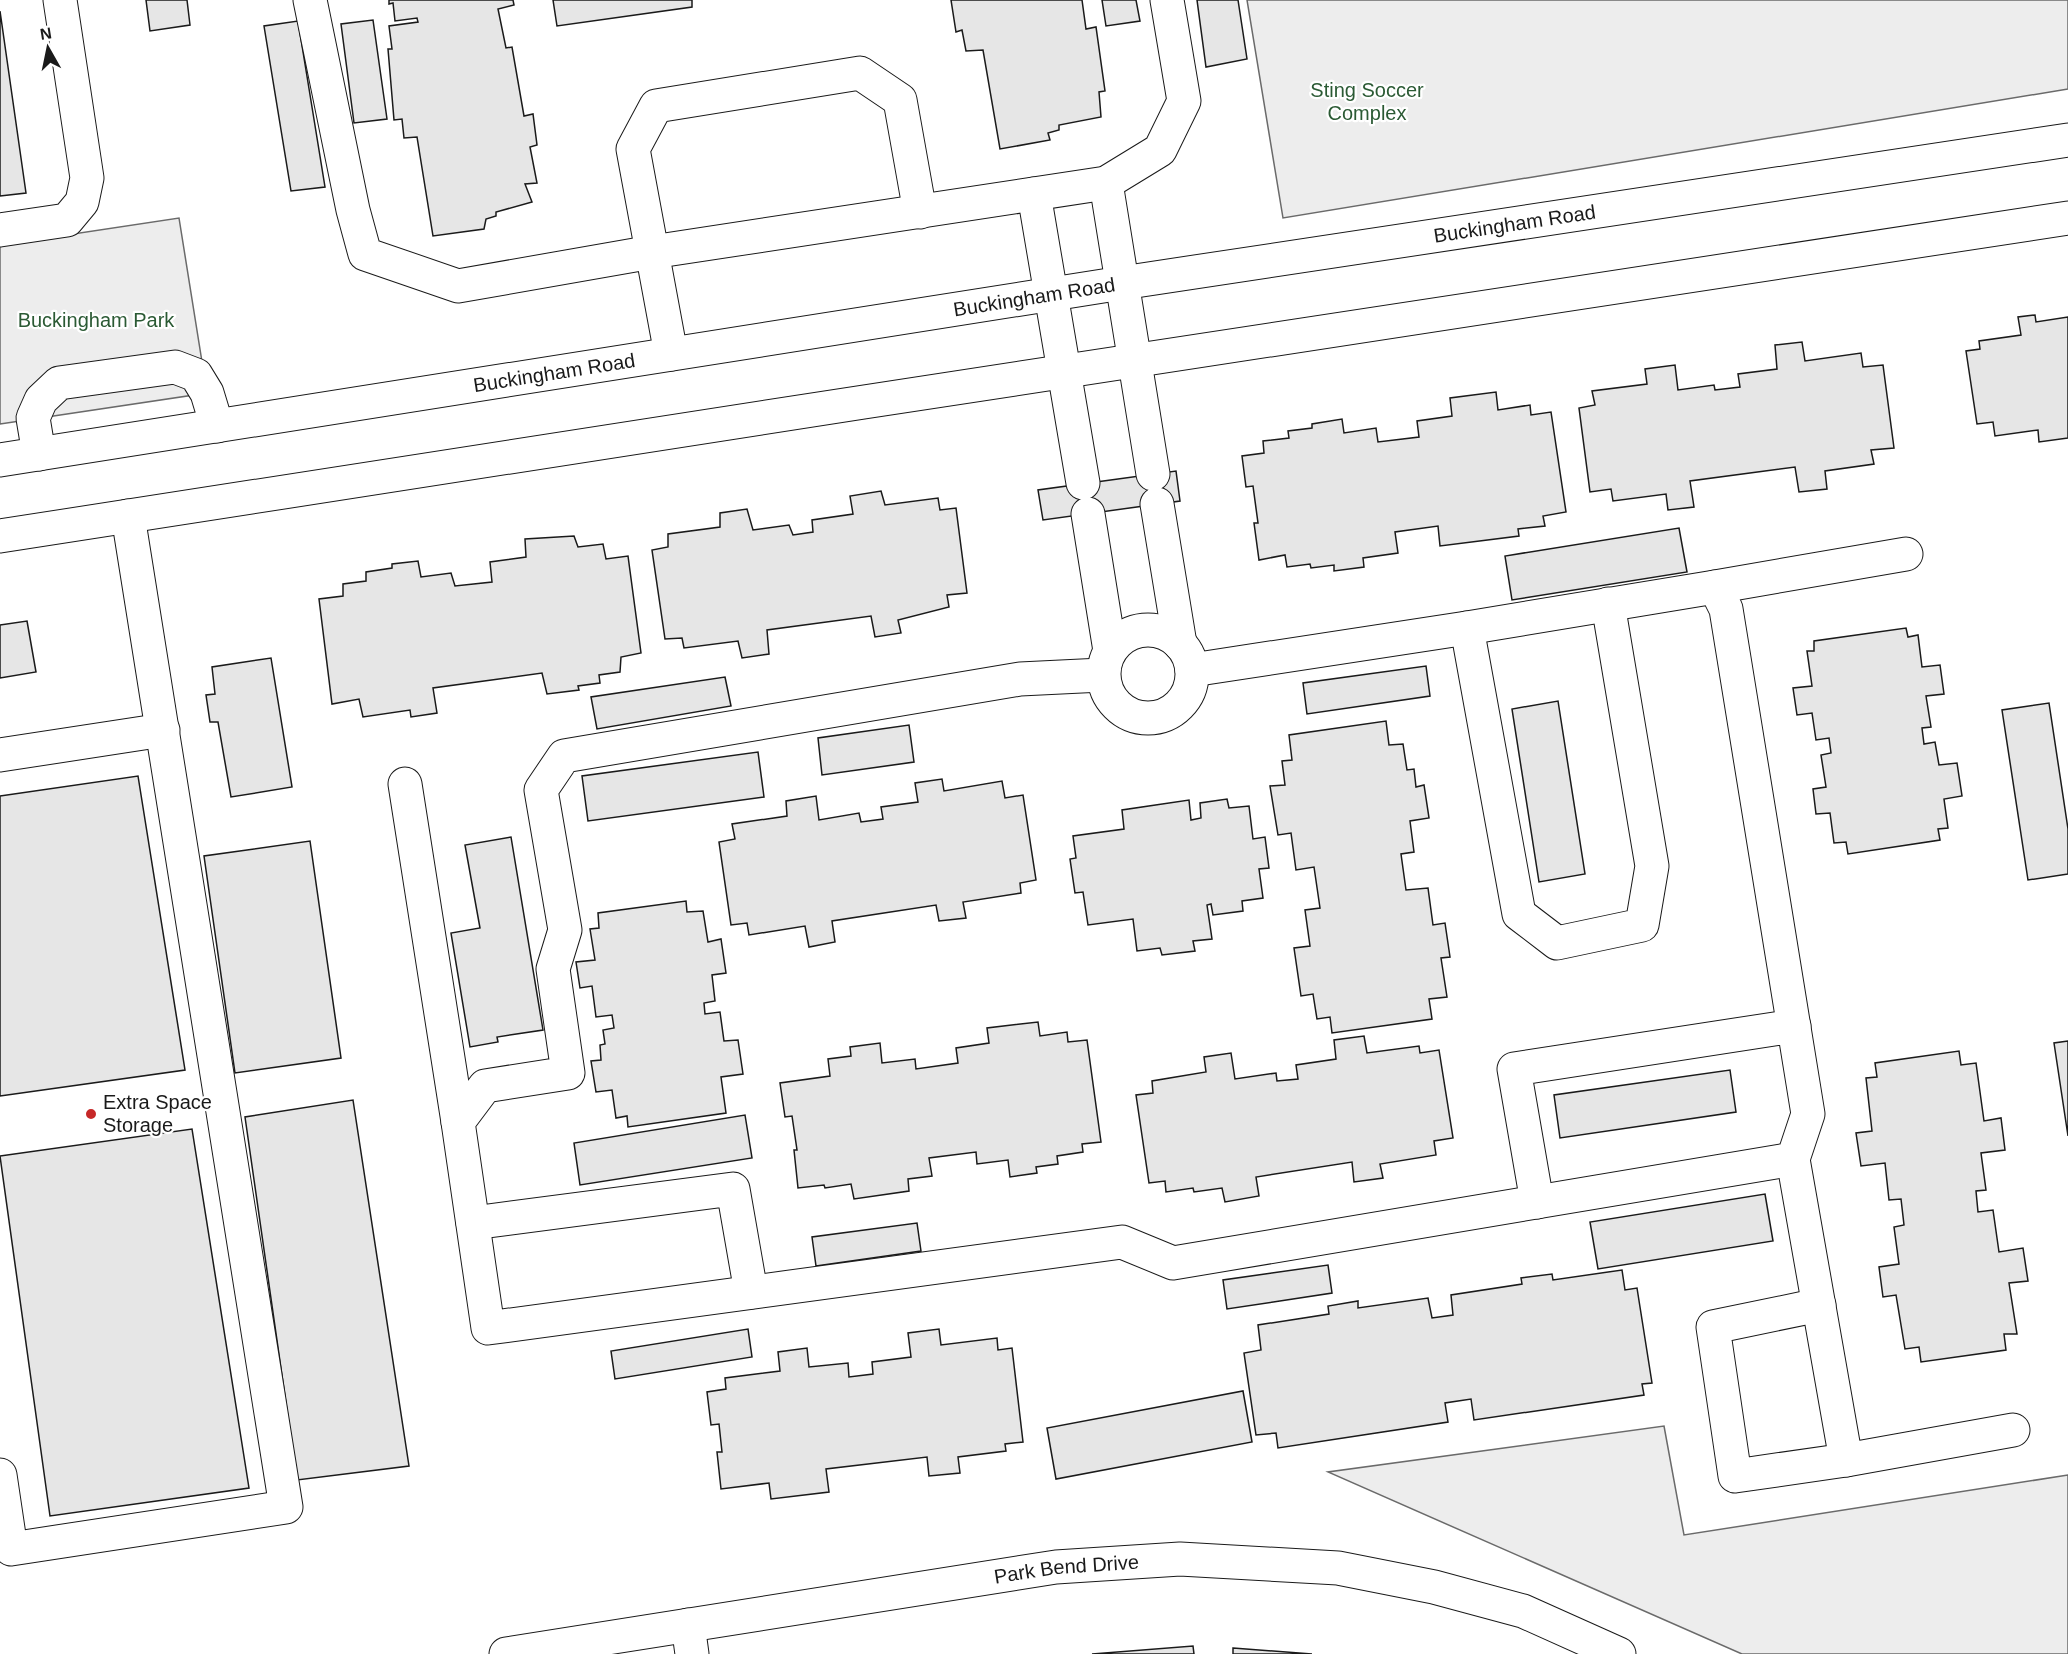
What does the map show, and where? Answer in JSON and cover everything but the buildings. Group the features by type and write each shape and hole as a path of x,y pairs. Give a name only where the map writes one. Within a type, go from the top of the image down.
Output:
{"street":[{"path":"0,230 67,220 82,202 87,178 60,0"},
{"path":"310,0 353,210 365,254 458,286 652,252 1106,183 1160,150 1184,100 1167,0"},
{"path":"671,354 633,149 656,106 860,73 900,100 920,212"},
{"name":"Buckingham Road","path":"0,460 1122,283 2068,140"},
{"path":"1034,194 1085,499 1106,663 1106,692 1116,706 1130,716 1147,719 1164,716 1177,708 1186,698 1191,684 1155,489 1106,183"},
{"path":"0,536 2068,218"},
{"path":"39,454 33,418 41,400 59,383 175,367 196,375 207,393 217,426"},
{"path":"0,1475 10,1549 286,1507 128,516"},
{"path":"1186,657 1467,628 1905,554"},
{"path":"1715,587 1726,609 1808,1114 1793,1159 1846,1460"},
{"path":"1467,628 1519,914 1557,944 1642,925 1652,866 1608,604"},
{"path":"458,1122 485,1086 568,1072 553,969 565,930 541,790 564,756 1106,663 1125,636 1139,631 1154,630 1168,635 1186,657"},
{"path":"0,755 163,730"},
{"path":"405,784 488,1328 1122,1242 1173,1263 1793,1159"},
{"path":"1538,1202 1514,1069 1794,1026"},
{"path":"473,1223 733,1189 750,1292"},
{"path":"1819,1305 1713,1327 1735,1476 1846,1460 2013,1430"},
{"name":"Park Bend Drive","path":"506,1654 690,1640 1056,1567 1180,1559 1338,1568 1434,1587 1522,1611 1619,1654"}],"shaded area":[{"name":"Sting Soccer Complex","path":"1247,0 2068,0 2068,89 1283,218"},
{"name":"Buckingham Park","path":"179,218 207,393 0,424 0,245"},
{"path":"1664,1426 1684,1535 2068,1475 2068,1654 1742,1654 1328,1472"}],"place":[{"name":"Extra Space Storage","path":"91,1114"}]}
